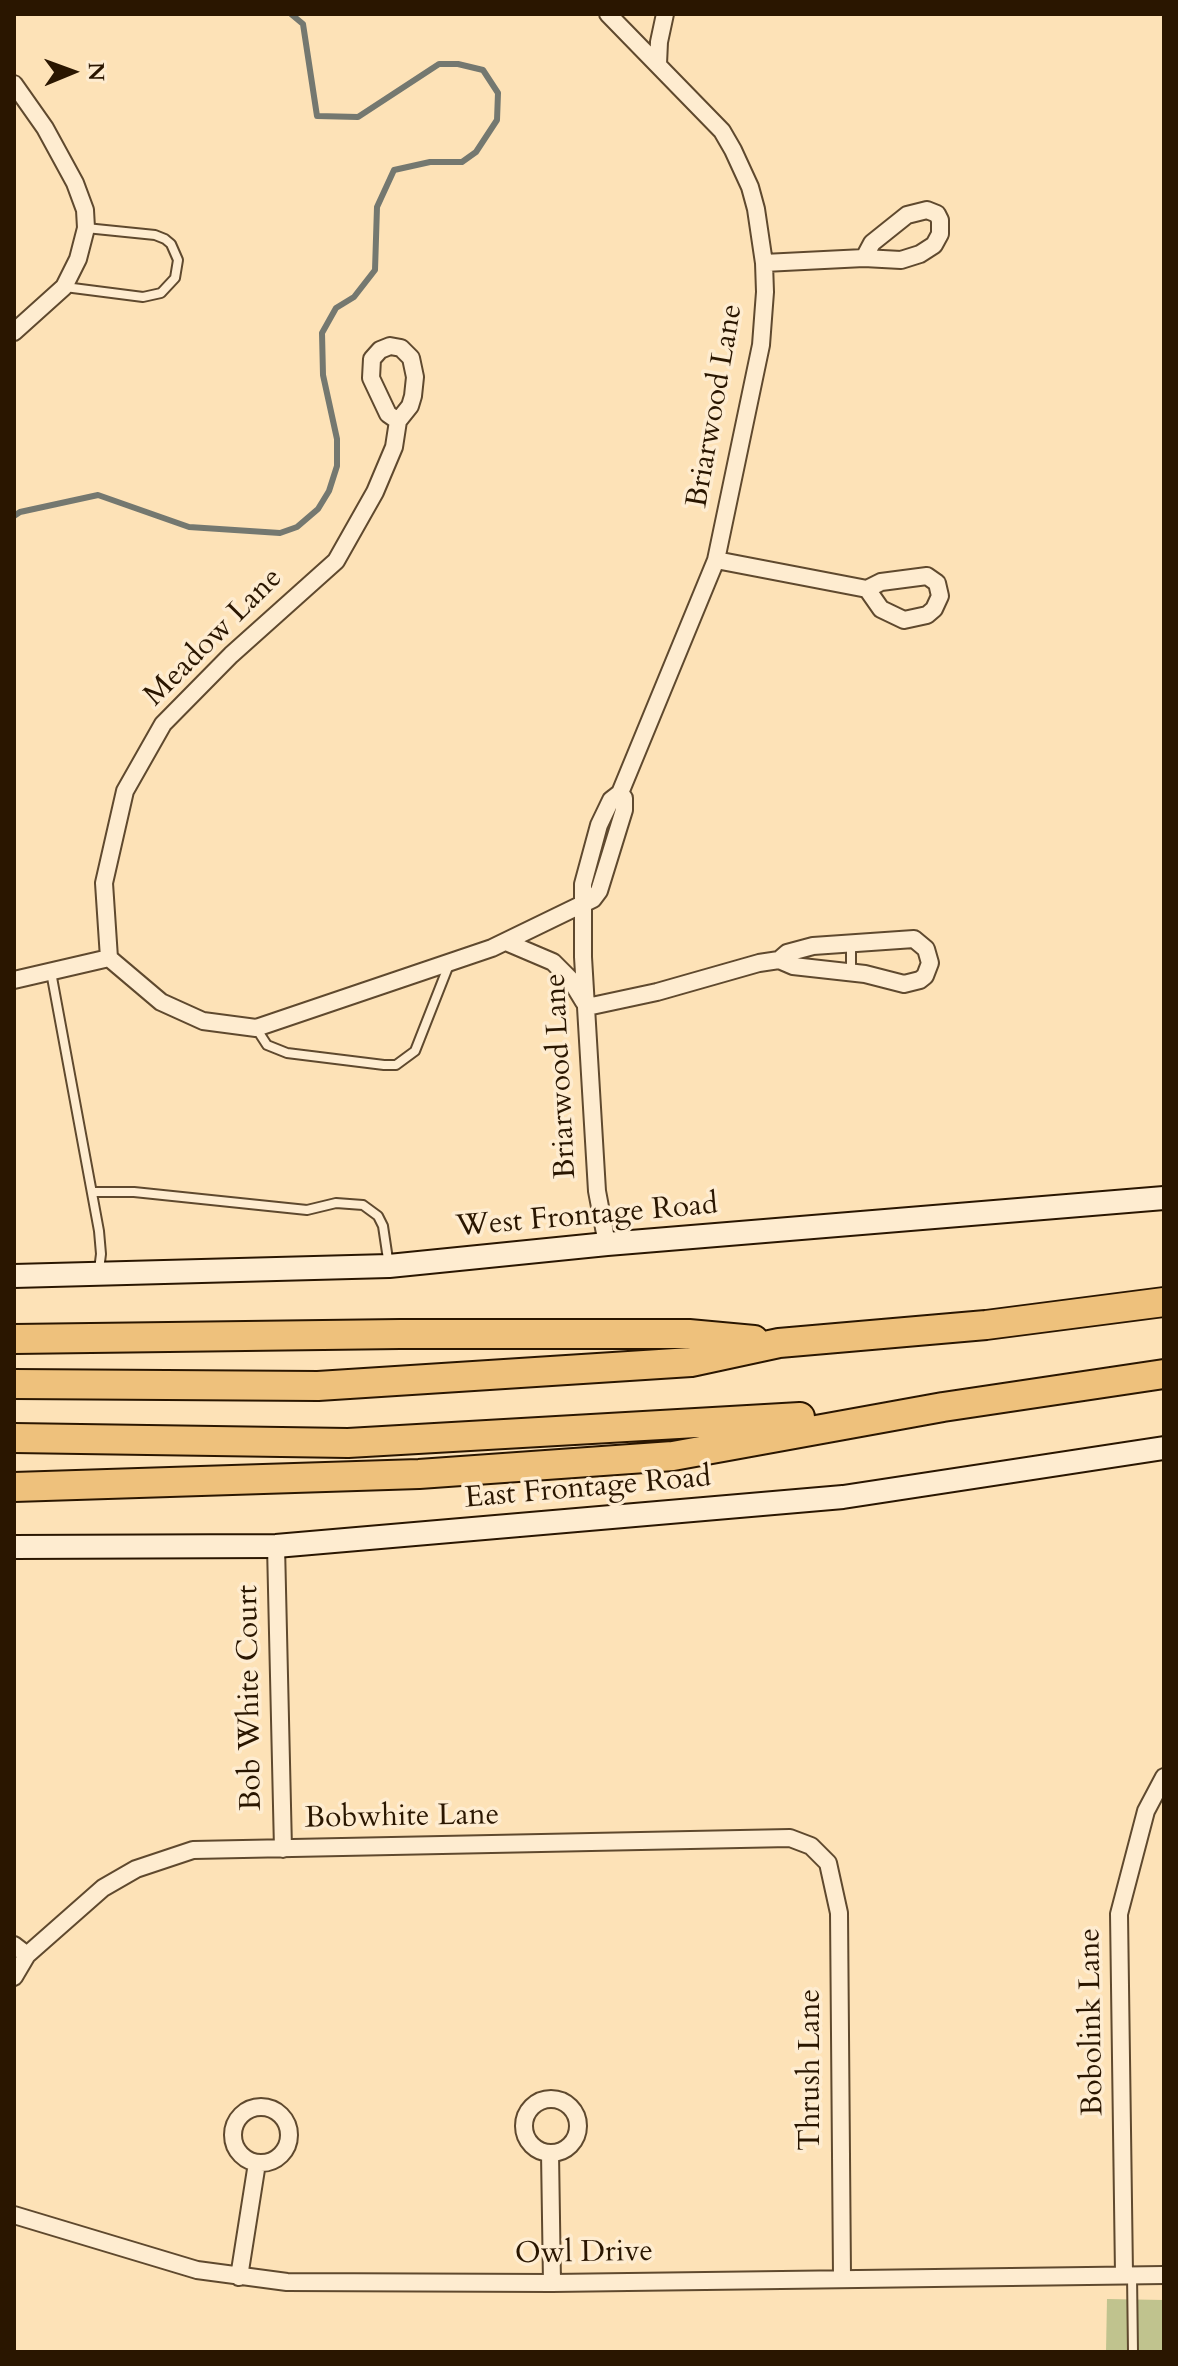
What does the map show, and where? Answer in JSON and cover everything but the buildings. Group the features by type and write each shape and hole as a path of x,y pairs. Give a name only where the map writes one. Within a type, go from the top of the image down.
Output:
{"highway":[{"path":"14,1384 318,1386 691,1362 779,1343 986,1325 1164,1302"},
{"path":"14,1339 689,1334 779,1343"},
{"path":"14,1487 419,1474 673,1456 943,1407 1164,1374"},
{"path":"14,1438 348,1443 608,1430 943,1407"}],"street":[{"name":"Briarwood Lane","path":"607,1244 597,1191 583,957 583,884 596,835 611,800 620,793 716,560 761,345 764,263 750,187 722,131 608,14"},
{"path":"658,64 665,14"},
{"path":"14,84 45,128 75,183 85,210 86,228 78,259 64,287 14,332"},
{"path":"764,263 864,258"},
{"name":"Meadow Lane","path":"109,958 104,883 125,791 163,724 231,655 336,561 375,492 394,447 398,421"},
{"path":"716,560 867,589"},
{"name":"Briarwood Lane","path":"584,903 596,896 614,843 624,810 624,798 620,793"},
{"path":"14,980 109,958 161,1002 203,1021 256,1028 506,942 584,903"},
{"path":"506,942 543,956 562,969 587,1007 779,960 793,966 851,972 904,984 925,976 930,963 926,949 914,939 807,947 787,953 779,960"},
{"name":"West Frontage Road","path":"14,1276 389,1266 607,1244 1164,1198"},
{"name":"East Frontage Road","path":"14,1547 276,1546 843,1497 1164,1448"},
{"name":"Bob White Court","path":"276,1546 283,1849"},
{"name":"Bobolink Lane","path":"1128,2274 1119,1914 1146,1811 1164,1777"},
{"name":"Bobwhite Lane","path":"14,1977 21,1950 103,1888 136,1869 193,1850 790,1838 811,1846 828,1863"},
{"name":"Thrush Lane","path":"828,1863 839,1913 842,2277"},
{"path":"550,2153 552,2283"},
{"path":"239,2277 257,2163"},
{"name":"Owl Drive","path":"14,2215 153,2258 239,2277 287,2282 552,2283 1164,2275"}],"lane":[{"path":"64,287 143,297 161,293 175,278 178,260 171,244 165,239 155,235 86,228"},
{"path":"596,835 614,843"},
{"path":"851,972 852,943"},
{"path":"256,1028 267,1045 287,1053 396,1065 415,1051 451,961"},
{"path":"51,972 92,1192 101,1254 99,1274"},
{"path":"92,1192 134,1192 307,1210 336,1203 363,1205 378,1216 383,1226 389,1266"},
{"path":"1128,2274 1133,2352"}],"green space":[{"path":"1107,2299 1164,2300 1164,2352 1106,2352"}],"waterway":[{"path":"14,516 20,512 98,495 189,527 280,533 297,527 318,509 329,491 337,466 337,439 323,375 322,333 336,308 354,297 375,270 377,207 394,170 430,162 462,162 476,152 497,120 498,93 483,70 458,64 439,64 358,117 317,116 303,24 291,14"}]}
